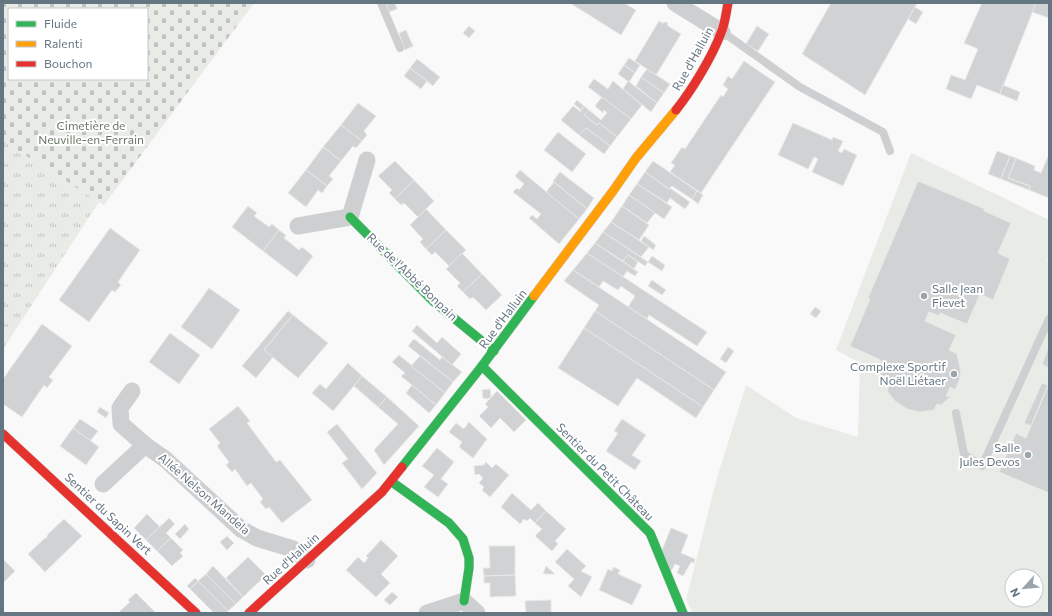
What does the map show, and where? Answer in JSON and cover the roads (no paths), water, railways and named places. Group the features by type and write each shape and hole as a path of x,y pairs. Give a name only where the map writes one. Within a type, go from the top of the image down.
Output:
{"street":[{"path":"675,3 722,32"},
{"name":"Rue d'Halluin","path":"249,613 372,502 392,482 494,351 636,158 683,101 712,54 722,32 728,3"},
{"path":"298,226 350,216 367,160"},
{"name":"Rue de l'Abbé Bonpain","path":"350,216 433,301 494,351"},
{"name":"Sentier du Petit Château","path":"482,366 650,533 683,613"},
{"name":"Allée Nelson Mandela","path":"132,390 120,408 121,424 145,445 165,459 242,529 257,538 293,549 307,560"},
{"name":"Sentier du Sapin Vert","path":"3,434 196,613"},
{"path":"103,484 145,445"},
{"path":"392,482 449,523 463,539 469,558 464,601"},
{"path":"427,613 464,601"},
{"path":"464,601 477,613"}],"lane":[{"path":"381,3 400,48"},
{"path":"722,32 800,87 882,132 890,150"},
{"path":"956,413 964,454 982,466 1049,319"}],"place":[{"name":"Salle Jean Fievet","path":"924,296"},
{"name":"Complexe Sportif Noël Liétaer","path":"954,374"},
{"name":"Salle Jules Devos","path":"1028,455"}],"park label":[{"name":"Cimetière de Neuville-en-Ferrain","path":"91,133"}]}
